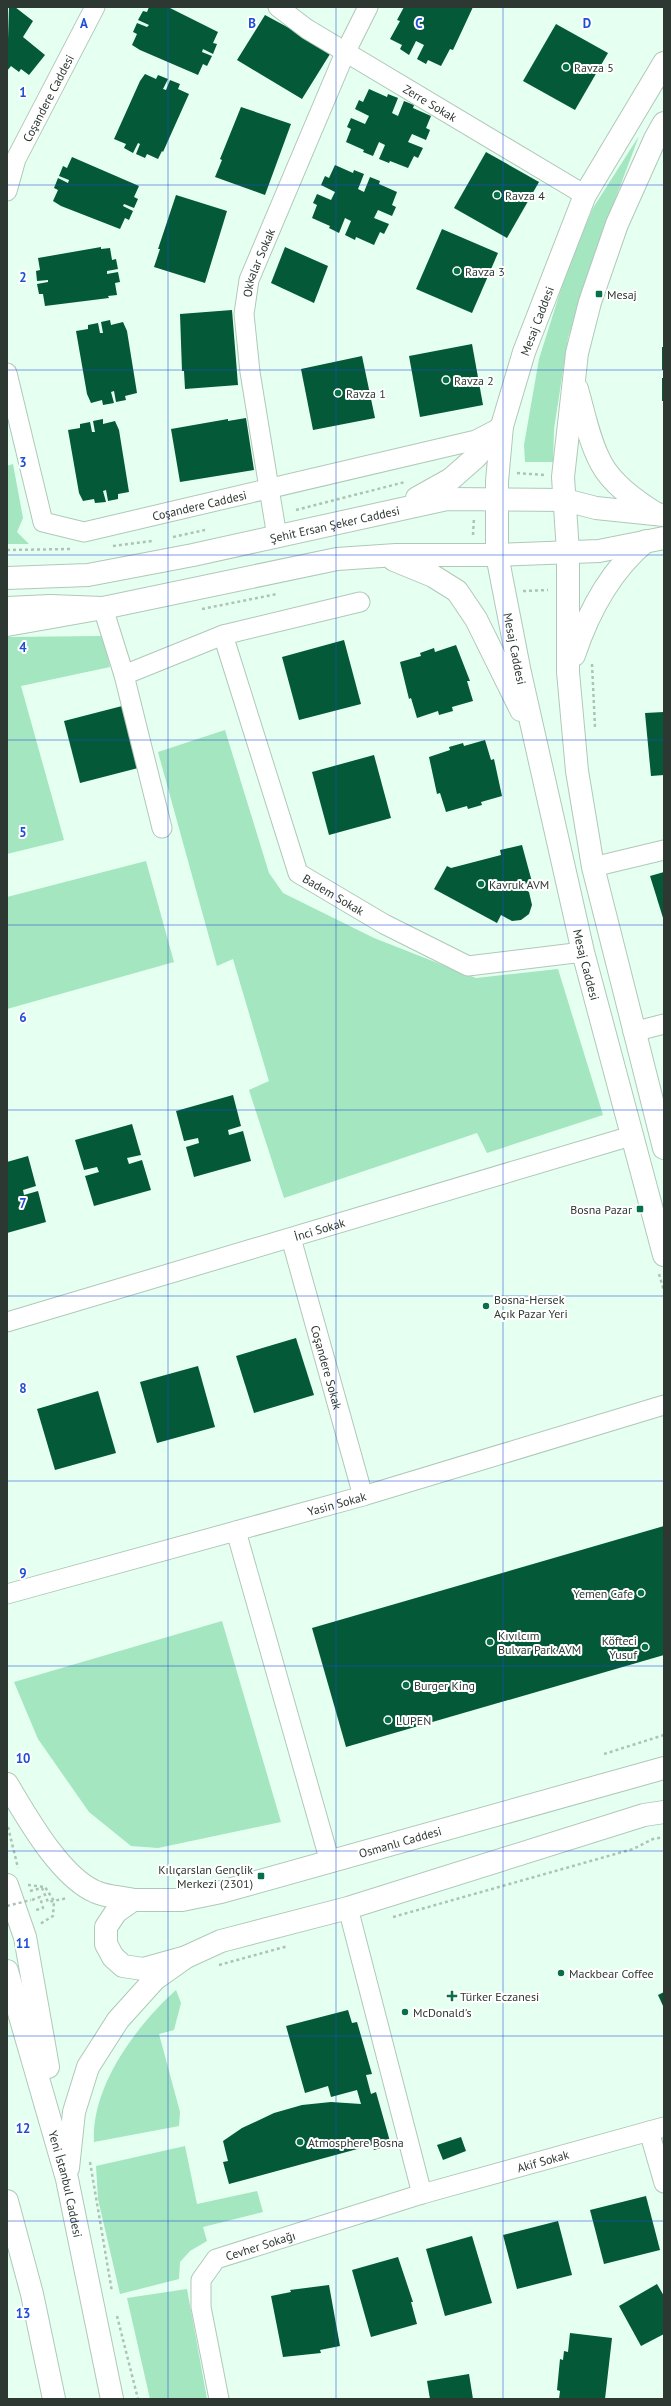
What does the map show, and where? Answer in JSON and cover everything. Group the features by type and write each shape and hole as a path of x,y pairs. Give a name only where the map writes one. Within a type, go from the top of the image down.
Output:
{"main road":[{"name":"Mesaj Caddesi","path":"664,63 585,195 524,352 502,426 497,499 497,555 533,733 583,952 664,1255"},
{"path":"664,123 654,138 617,224 590,302 577,353 575,383 563,477 568,552 568,672 577,772 593,866 664,1148"},
{"path":"575,383 601,463 616,483 634,500 662,515"},
{"path":"398,509 451,479 476,456 502,426"},
{"name":"Şehit Ersan Şeker Caddesi","path":"7,578 88,576 277,537 447,499 565,500 596,508 662,515"},
{"path":"7,625 103,608 337,559 382,556 497,555 599,551 655,540"},
{"path":"568,672 586,621 630,554 655,540"},
{"path":"382,556 412,566 434,576 457,591 476,619 504,679 533,733"},
{"path":"7,608 50,606 103,608"},
{"name":"Osmanlı Caddesi","path":"7,1784 24,1813 67,1872 96,1892 133,1900 182,1900 221,1892 654,1771 664,1761"},
{"path":"133,1900 116,1912 106,1928 106,1944 113,1957 124,1966 143,1969 186,1957 221,1941 348,1908 657,1814"},
{"path":"7,1885 25,1937 67,2179"},
{"path":"67,2179 74,2112 88,2067 118,2020 134,2002 155,1979 186,1957"},
{"name":"Yeni İstanbul Caddesi","path":"7,1971 67,2179 112,2399"},
{"path":"7,2201 32,2294 54,2399"}],"street":[{"name":"Coşandere Caddesi","path":"7,191 12,155 95,7"},
{"name":"Zerre Sokak","path":"278,7 307,29 345,53 585,195"},
{"name":"Okkalar Sokak","path":"277,537 272,516 248,357 244,314 249,280 345,53 368,7"},
{"name":"Coşandere Caddesi","path":"7,373 43,522 84,532 476,440 502,426"},
{"path":"124,675 223,635 360,602"},
{"path":"103,608 124,675 162,828"},
{"name":"Badem Sokak","path":"223,635 298,873 384,924 468,966 583,952"},
{"path":"593,866 664,850"},
{"path":"634,1032 664,1024"},
{"name":"İnci Sokak","path":"7,1322 631,1136"},
{"name":"Coşandere Sokak","path":"291,1238 363,1496"},
{"name":"Yasin Sokak","path":"7,1594 363,1496 664,1405"},
{"path":"236,1531 330,1862"},
{"path":"348,1908 422,2194"},
{"path":"656,2129 664,2183"},
{"name":"Akif Sokak","path":"422,2194 656,2129"},
{"name":"Cevher Sokağı","path":"219,2399 201,2307 201,2280 216,2259 422,2194"}],"path":[{"path":"498,472 563,477"},
{"path":"272,516 406,481"},
{"path":"169,538 206,530"},
{"path":"107,546 154,540"},
{"path":"7,550 77,549"},
{"path":"504,593 568,588"},
{"path":"593,658 595,734"},
{"path":"604,1754 664,1735"},
{"path":"7,1906 31,1900"}],"green space":[{"path":"639,136 601,237 568,338 554,429 553,462 525,462 524,445 539,359 568,267 593,208"},
{"path":"13,464 23,518 17,532 29,544 7,544 7,466"},
{"path":"103,636 110,667 21,686 64,840 7,854 7,637"},
{"path":"225,730 269,873 283,893 374,938 476,978 558,969 603,1115 487,1153 477,1133 284,1198 249,1090 269,1081 233,959 217,966 158,752"},
{"path":"146,861 174,962 7,1009 7,897"},
{"path":"222,1621 281,1822 158,1848 131,1846 89,1812 38,1739 14,1682"},
{"path":"176,1990 181,2003 174,2030 159,2034 180,2112 179,2126 94,2142 95,2121 100,2100 108,2079 119,2058 146,2021"},
{"path":"185,2146 197,2204 257,2191 263,2212 203,2227 207,2241 190,2251 180,2262 179,2279 120,2294 98,2199 96,2166"},
{"path":"187,2289 207,2399 150,2399 127,2298"}],"building":[{"path":"9,7 15,7 33,21 23,37 45,55 29,75 21,69 19,72 11,66 7,71"},
{"path":"149,7 168,7 218,32 213,43 217,44 213,54 203,49 202,52 212,56 207,66 203,64 198,75 140,50 132,45 137,34 133,32 137,23 147,27 149,25 138,20 143,11 147,12"},
{"path":"404,7 473,7 453,50 450,49 441,66 428,60 426,64 417,59 424,45 416,41 409,55 400,49 402,45 390,39 400,21 397,20"},
{"path":"265,15 315,42 314,44 330,54 302,99 237,60"},
{"name":"Ravza 5","path":"556,24 608,53 575,110 523,81"},
{"path":"145,74 156,79 158,75 168,79 163,89 166,90 170,80 180,84 178,89 189,94 163,152 162,151 158,159 147,154 145,158 136,154 140,144 138,143 133,153 124,148 126,144 114,139 140,81"},
{"path":"369,89 387,97 388,94 398,98 392,113 398,116 404,101 414,105 413,108 431,116 426,128 430,130 426,140 412,134 408,142 423,148 418,158 414,156 408,168 390,161 389,163 379,159 385,145 379,142 373,156 346,142 351,129 347,127 351,118 365,124 369,116 355,109 359,100 363,102"},
{"path":"241,107 291,124 265,195 215,177 222,160 220,159"},
{"name":"Ravza 4","path":"486,152 539,182 507,238 454,208"},
{"path":"72,157 139,186 134,197 138,199 134,208 124,204 123,206 133,211 129,220 125,218 120,229 61,206 53,201 58,190 54,188 58,178 68,183 69,180 59,176 63,166 67,168"},
{"path":"335,165 353,173 354,170 364,174 358,189 364,192 370,177 380,181 379,184 397,192 392,205 396,207 392,216 378,210 374,218 389,224 384,234 380,232 374,245 356,237 355,240 345,235 351,221 345,218 339,233 329,228 330,226 312,218 317,205 313,203 317,194 331,200 335,192 321,185 325,176 329,178"},
{"path":"176,195 227,211 205,283 154,267 160,249 158,249"},
{"name":"Ravza 3","path":"442,229 498,253 472,313 416,289"},
{"path":"101,247 101,249 110,248 112,260 116,259 118,269 107,271 107,274 118,272 120,282 115,283 117,295 108,296 109,298 45,306 43,294 39,294 37,284 48,282 48,280 37,281 36,271 40,270 38,258"},
{"path":"285,247 328,266 314,303 271,283"},
{"path":"232,310 238,385 185,389 184,371 182,371 180,314"},
{"path":"110,320 111,325 123,322 127,331 137,393 125,396 126,400 116,402 114,391 111,392 114,403 103,405 102,400 91,403 87,394 76,331 88,329 88,325 98,323 100,333 103,333 101,322"},
{"name":"Ravza 2","path":"472,344 483,405 420,417 409,356"},
{"path":"662,347 664,347 664,370 662,370"},
{"name":"Ravza 1","path":"362,356 375,418 313,430 301,369"},
{"path":"662,378 664,378 664,401 662,401"},
{"path":"246,418 254,470 180,482 171,429 228,419 228,421"},
{"path":"103,419 103,424 115,421 119,430 129,492 118,494 118,499 108,501 106,490 103,491 106,502 95,503 94,499 83,501 79,493 68,430 80,428 80,424 90,422 92,432 95,432 93,421"},
{"path":"344,640 361,704 299,720 282,657"},
{"path":"456,645 470,681 467,681 473,701 452,707 453,711 439,715 438,711 417,718 411,698 409,699 400,662 421,656 420,653 434,648 435,652"},
{"path":"126,705 142,767 80,783 64,721"},
{"path":"664,712 664,775 651,776 645,713"},
{"path":"485,740 491,760 494,759 502,796 481,802 482,805 468,809 467,806 446,812 440,793 437,794 429,757 450,750 449,747 463,743 464,746"},
{"path":"374,755 391,818 329,835 312,772"},
{"name":"Kavruk AVM","path":"522,845 532,882 519,886 529,892 532,905 529,914 521,920 512,921 501,915 497,923 434,889 447,866 451,868 501,855 500,850"},
{"path":"664,872 664,921 650,876"},
{"path":"233,1095 241,1126 228,1130 229,1135 243,1131 251,1161 194,1177 186,1147 199,1143 198,1138 184,1141 176,1111"},
{"path":"132,1124 141,1155 127,1158 129,1164 142,1160 151,1190 94,1206 85,1176 99,1172 97,1167 84,1170 75,1140"},
{"path":"28,1156 36,1186 23,1190 24,1195 38,1191 46,1222 7,1233 7,1162"},
{"path":"296,1338 314,1395 254,1413 236,1356"},
{"path":"198,1366 215,1427 157,1443 140,1382"},
{"path":"98,1391 116,1453 55,1470 37,1409"},
{"name":"Kıvılcım Bulvar Park AVM","path":"664,1526 664,1655 346,1747 312,1628"},
{"path":"664,1992 664,2008 658,1995"},
{"path":"348,2010 352,2023 357,2022 372,2074 366,2075 371,2094 376,2092 391,2145 374,2150 372,2145 229,2184 223,2162 228,2161 223,2141 242,2128 274,2113 302,2105 331,2102 361,2104 357,2090 331,2097 328,2086 305,2093 286,2026"},
{"path":"461,2137 466,2151 443,2160 437,2145"},
{"path":"646,2196 660,2250 604,2264 590,2210"},
{"path":"558,2221 572,2275 517,2289 503,2235"},
{"path":"472,2236 492,2303 445,2316 426,2249"},
{"path":"398,2257 413,2302 411,2302 417,2324 371,2337 352,2270"},
{"path":"657,2284 664,2296 664,2334 641,2346 619,2306"},
{"path":"329,2285 340,2346 320,2350 321,2353 283,2357 271,2296 291,2292 290,2290"},
{"path":"570,2333 612,2338 605,2399 559,2399 560,2391 557,2390 560,2359 563,2360 564,2351 568,2352"},
{"path":"469,2374 473,2399 430,2399 427,2381"}],"place":[{"name":"Ravza 5","path":"566,67"},
{"name":"Ravza 4","path":"497,195"},
{"name":"Ravza 3","path":"457,271"},
{"name":"Mesaj","path":"599,294"},
{"name":"Ravza 2","path":"446,380"},
{"name":"Ravza 1","path":"338,393"},
{"name":"Kavruk AVM","path":"481,884"},
{"name":"Bosna Pazar","path":"640,1209"},
{"name":"Bosna-Hersek Açık Pazar Yeri","path":"486,1306"},
{"name":"Yemen Cafe","path":"641,1593"},
{"name":"Kıvılcım Bulvar Park AVM","path":"490,1642"},
{"name":"Köfteci Yusuf","path":"645,1647"},
{"name":"Burger King","path":"406,1685"},
{"name":"LUPEN","path":"388,1720"},
{"name":"Kılıçarslan Gençlik Merkezi (2301)","path":"261,1876"},
{"name":"Mackbear Coffee","path":"561,1973"},
{"name":"Türker Eczanesi","path":"452,1996"},
{"name":"McDonald's","path":"405,2012"},
{"name":"Atmosphere Bosna","path":"300,2142"}]}
